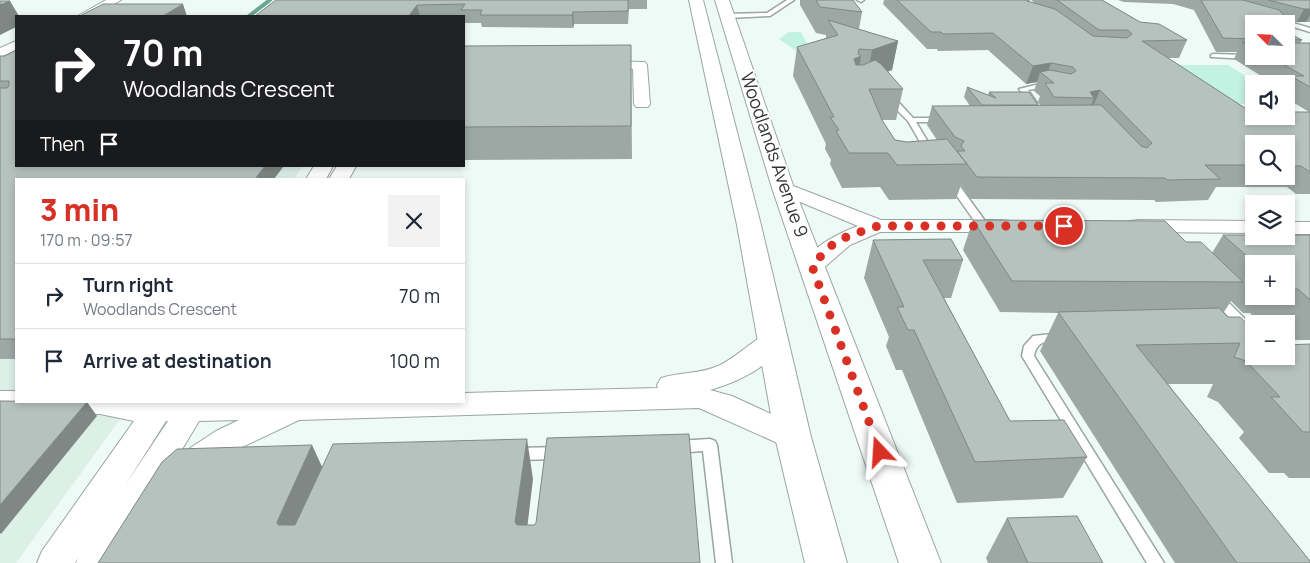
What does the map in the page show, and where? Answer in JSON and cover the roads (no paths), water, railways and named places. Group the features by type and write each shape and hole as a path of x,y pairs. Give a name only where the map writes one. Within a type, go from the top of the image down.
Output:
{"main road":[{"name":"Woodlands Avenue 9","path":"696,0 774,340 793,437 826,563"},
{"name":"Woodlands Avenue 9","path":"725,8 783,188 920,563"}],"street":[{"path":"73,15 101,0"},
{"path":"86,15 115,0"},
{"path":"586,66 640,64 642,104"},
{"path":"317,178 323,167"},
{"path":"340,178 346,167"},
{"path":"783,188 878,226"},
{"path":"812,266 829,247 848,236 878,226 1020,226"},
{"path":"1123,226 1156,232 1245,227"},
{"path":"1295,228 1310,228"},
{"path":"465,389 692,384 724,376 738,369 757,357 774,340"},
{"path":"111,403 136,410 177,406 301,408 700,397 722,404 793,437"},
{"path":"0,402 15,402"},
{"path":"94,563 132,502 177,406"},
{"path":"55,563 177,406"},
{"path":"132,502 227,440 301,408"}],"lane":[{"path":"725,8 768,15 791,0"},
{"path":"1295,26 1310,30"},
{"path":"1213,56 1245,57"},
{"path":"1039,112 1023,89 1046,82 1054,87"},
{"path":"883,93 911,120 928,155"},
{"path":"911,120 950,120"},
{"path":"944,171 984,227"},
{"path":"1208,288 1245,332"},
{"path":"1078,337 1037,339 1030,346 1028,356 1156,563"},
{"path":"662,448 710,445 724,563"},
{"path":"498,455 575,452"},
{"path":"544,472 546,453"}],"waterway":[{"path":"250,15 270,0"}]}
